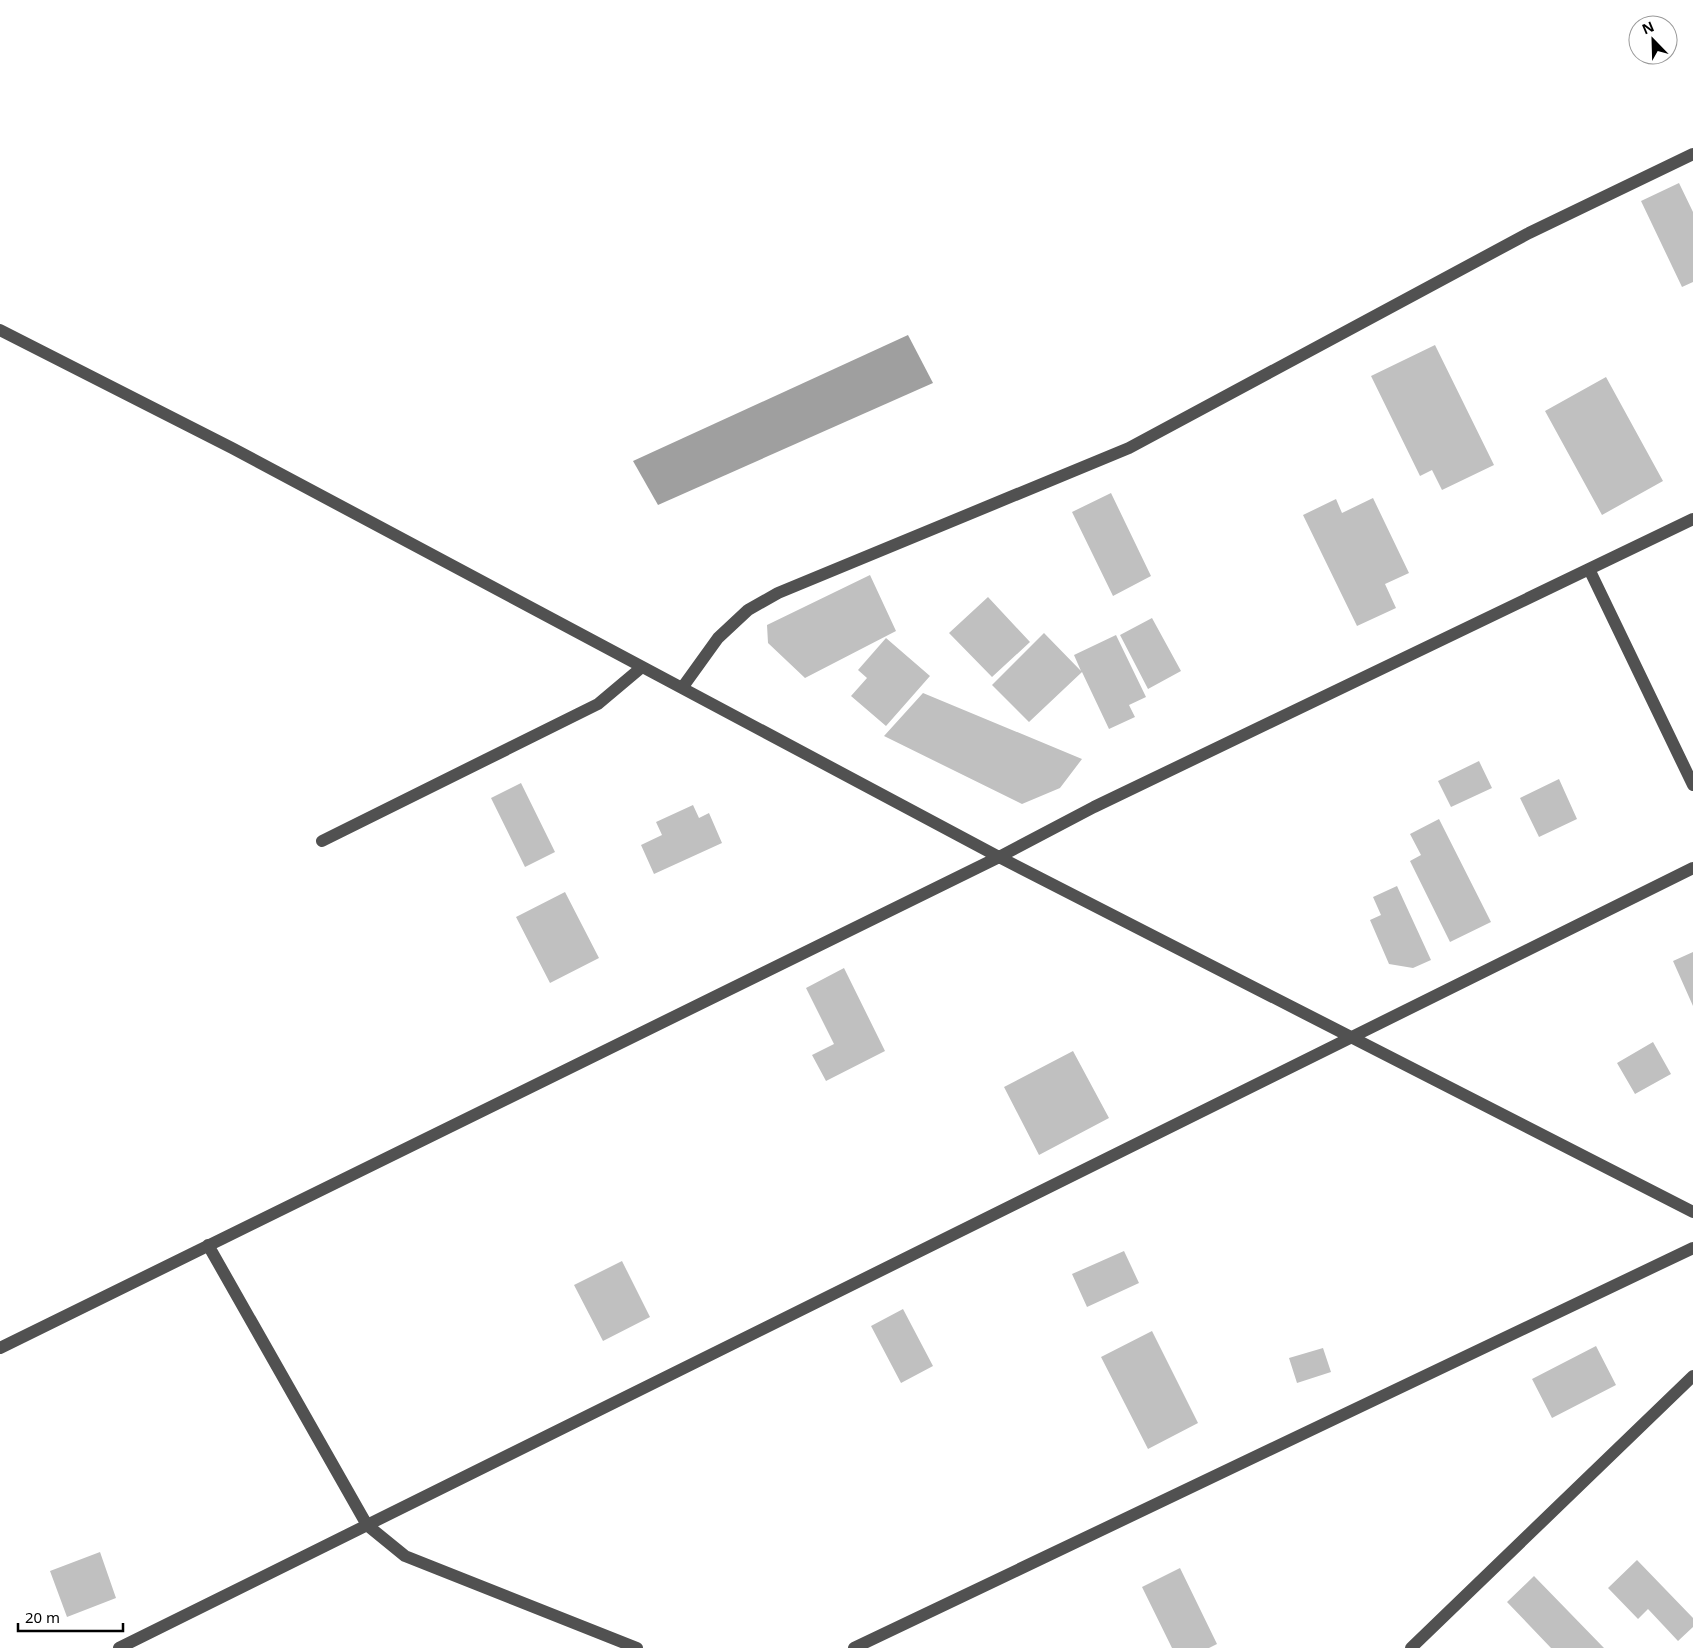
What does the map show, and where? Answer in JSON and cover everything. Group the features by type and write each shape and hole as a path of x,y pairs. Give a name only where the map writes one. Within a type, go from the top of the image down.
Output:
{"street":[{"path":"682,688 718,638 748,610 778,593 1129,448 1530,233 1693,154"},
{"path":"0,330 232,448 999,857 1693,1212"},
{"path":"0,1348 999,857 1094,807 1693,518"},
{"path":"1589,569 1693,785"},
{"path":"322,841 598,704 642,667"},
{"path":"119,1648 1693,868"},
{"path":"208,1245 368,1525 405,1556 637,1648"},
{"path":"854,1648 1693,1248"},
{"path":"1411,1648 1693,1376"}],"shaded area":[{"path":"908,335 933,383 658,505 633,461"}],"building":[{"path":"1679,183 1693,212 1693,282 1682,287 1641,201"},
{"path":"1435,345 1494,465 1442,490 1432,470 1420,476 1371,376"},
{"path":"1606,377 1663,481 1602,515 1545,411"},
{"path":"1111,493 1151,576 1113,596 1072,512"},
{"path":"1373,498 1409,573 1385,584 1396,608 1357,626 1303,515 1336,499 1342,513"},
{"path":"870,575 896,631 805,678 768,643 767,625"},
{"path":"988,597 1030,642 992,677 949,633"},
{"path":"1152,618 1181,671 1148,689 1120,635"},
{"path":"1044,633 1081,671 1074,655 1116,635 1146,697 1129,705 1135,717 1109,729 1082,672 1029,722 992,685"},
{"path":"886,638 930,676 886,726 851,696 867,678 858,670"},
{"path":"923,693 1082,759 1060,788 1022,804 884,736"},
{"path":"1479,761 1492,788 1451,807 1438,781"},
{"path":"1559,779 1577,819 1539,837 1520,798"},
{"path":"521,783 555,852 525,867 491,798"},
{"path":"693,805 699,818 709,813 722,843 654,874 641,845 662,835 656,822"},
{"path":"1439,819 1491,922 1450,942 1410,861 1421,855 1410,834"},
{"path":"1397,886 1431,960 1413,968 1389,964 1370,920 1381,915 1373,897"},
{"path":"565,892 599,958 550,983 516,917"},
{"path":"1693,952 1693,1006 1673,961"},
{"path":"844,968 885,1051 826,1081 812,1055 834,1044 806,988"},
{"path":"1653,1042 1671,1074 1635,1094 1617,1063"},
{"path":"1073,1051 1109,1118 1039,1155 1004,1087"},
{"path":"1124,1251 1139,1283 1087,1307 1072,1274"},
{"path":"622,1261 650,1317 603,1341 574,1285"},
{"path":"903,1309 933,1366 901,1383 871,1326"},
{"path":"1152,1331 1198,1423 1148,1449 1101,1357"},
{"path":"1596,1346 1616,1385 1552,1418 1532,1379"},
{"path":"1323,1348 1331,1372 1297,1383 1289,1358"},
{"path":"100,1552 116,1598 67,1617 50,1571"},
{"path":"1637,1560 1693,1618 1693,1627 1678,1641 1648,1609 1638,1619 1608,1588"},
{"path":"1180,1568 1217,1644 1209,1648 1172,1648 1142,1587"},
{"path":"1534,1576 1604,1648 1551,1648 1507,1602"}]}
